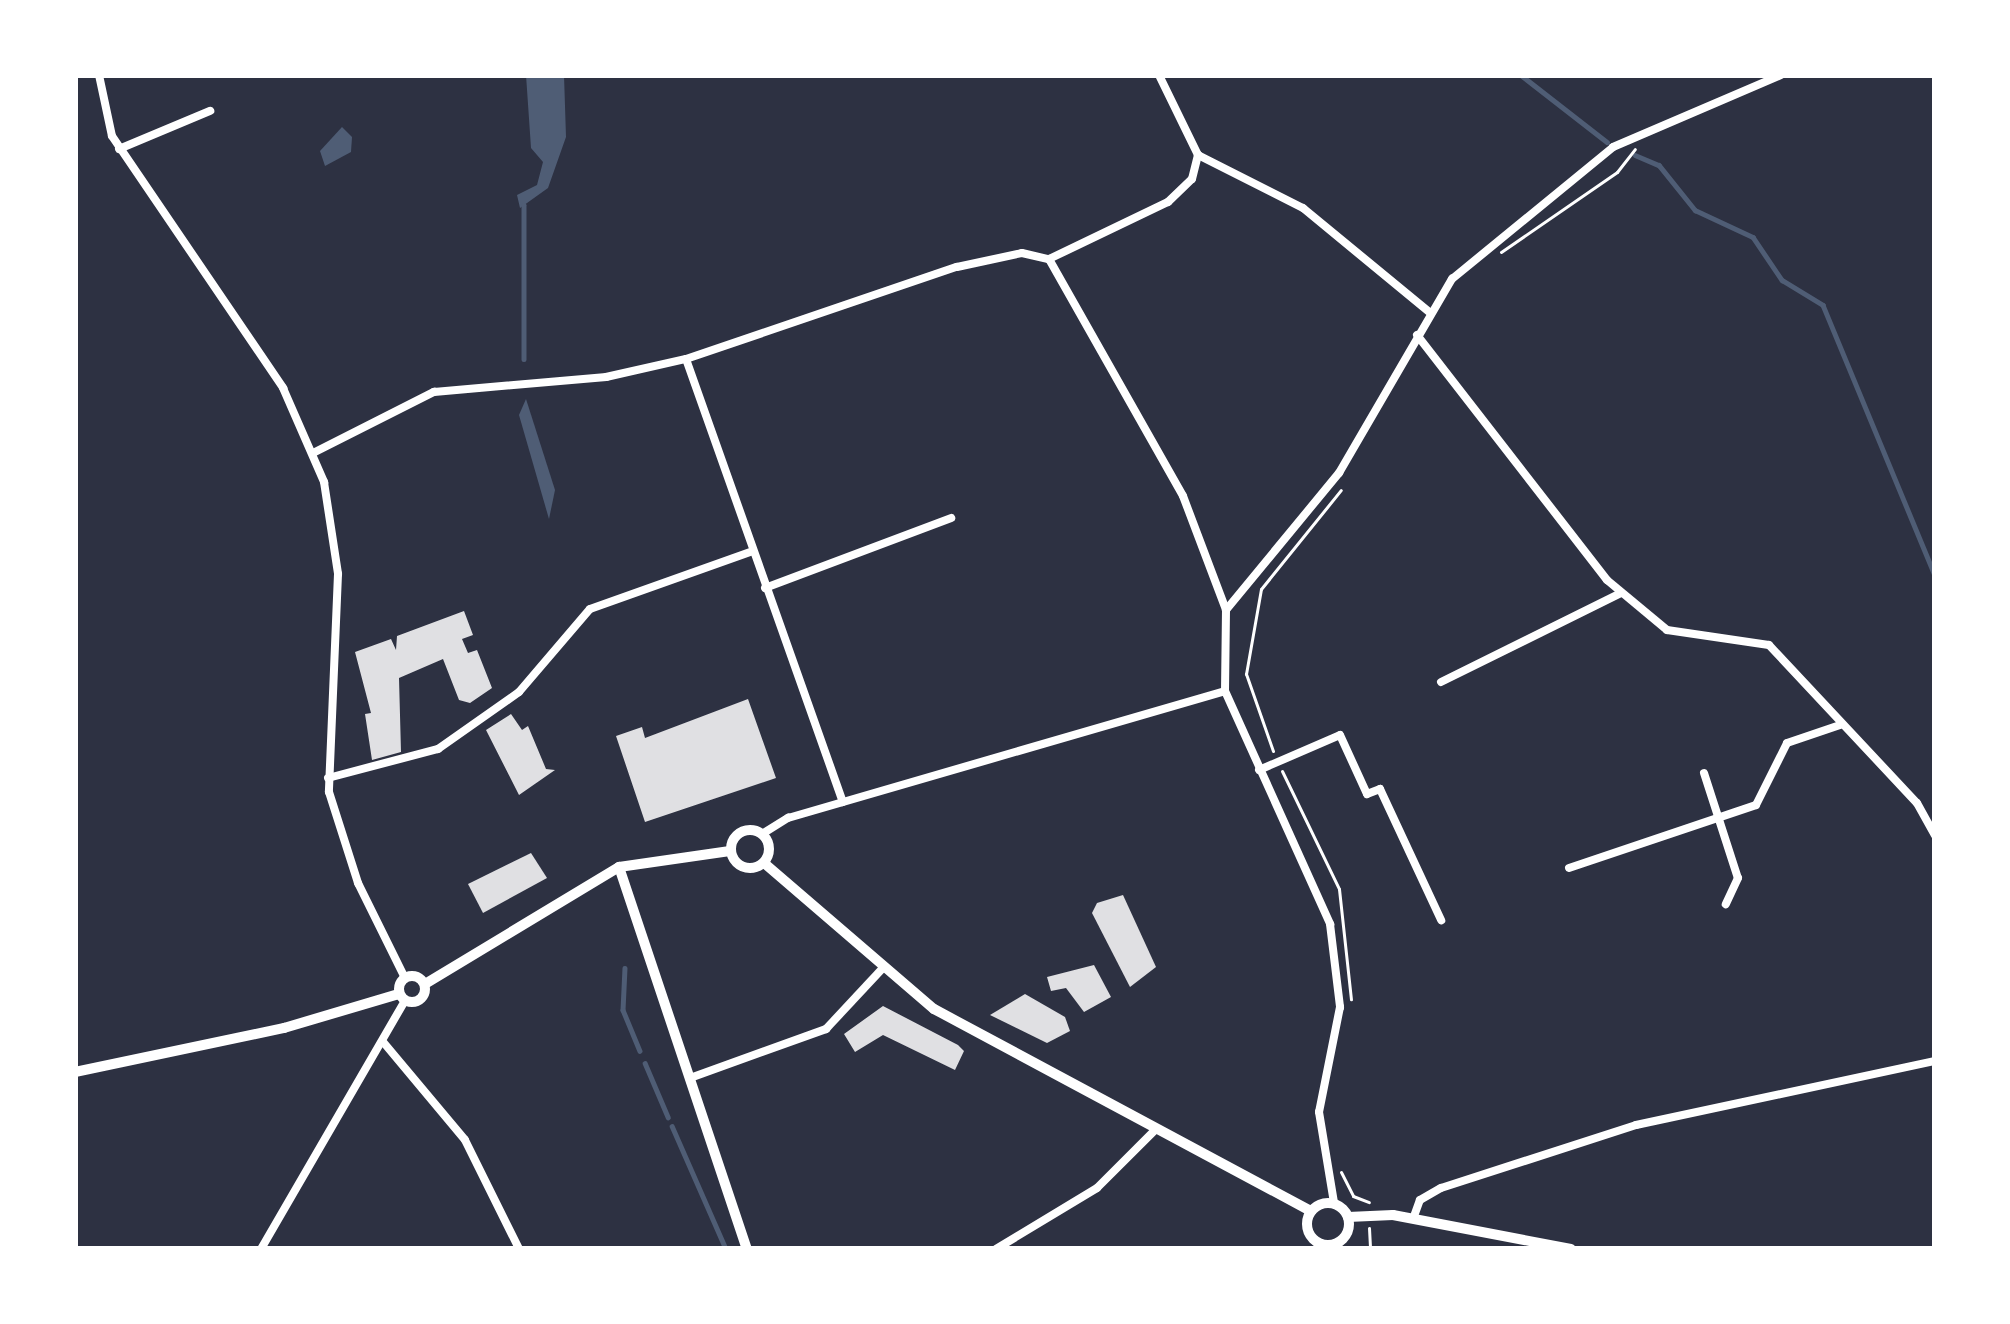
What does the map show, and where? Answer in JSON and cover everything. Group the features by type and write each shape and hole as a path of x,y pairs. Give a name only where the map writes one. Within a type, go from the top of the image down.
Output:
{"main road":[{"path":"75,1072 272,1031 402,997 421,999 425,984 619,867 730,851 743,831 761,834 770,848 764,863"},
{"path":"730,851 740,866 764,863 881,970 959,1025 1311,1210 1334,1203 1348,1216 1413,1219 1571,1249"},
{"path":"619,867 747,1249"},
{"path":"402,997 404,978 425,984"},
{"path":"1311,1210 1311,1236 1322,1244 1345,1245 1348,1216"}],"street":[{"path":"99,75 100,106 119,149 283,388 313,453 338,574 328,778 351,866 404,978"},
{"path":"1159,75 1198,154 1303,208 1429,312"},
{"path":"1226,610 1329,488 1429,312 1487,247 1613,147 1781,75"},
{"path":"119,149 210,111"},
{"path":"313,453 371,418 449,388 606,377 686,359 957,267 1022,254 1049,259 1168,202 1192,178 1198,154"},
{"path":"1049,259 1148,424 1226,610 1225,692 1324,905 1342,974 1319,1112 1334,1203"},
{"path":"1417,335 1621,593 1667,630 1769,645 1808,679 1840,725 1917,803 1935,835"},
{"path":"686,359 844,802"},
{"path":"764,588 951,518"},
{"path":"328,778 438,749 519,692 590,609 753,551"},
{"path":"1441,682 1621,593"},
{"path":"761,834 844,802 1225,692"},
{"path":"1570,868 1756,806 1787,743 1840,725"},
{"path":"1259,770 1340,735 1367,794 1380,789 1441,920"},
{"path":"1704,773 1738,878 1726,904"},
{"path":"688,1079 826,1029 881,970"},
{"path":"261,1249 384,1042 402,997"},
{"path":"384,1042 465,1140 520,1249"},
{"path":"1413,1219 1420,1200 1441,1188 1636,1125 1935,1061"},
{"path":"995,1249 1096,1188 1156,1129"}],"path":[{"path":"1489,258 1517,246 1618,172 1641,143"},
{"path":"1342,487 1261,590 1246,674 1278,762 1339,889 1350,1014"},
{"path":"1338,1165 1345,1184"}],"water":[{"path":"526,75 564,75 566,137 548,188 520,208 517,195 537,185 543,162 531,148"},
{"path":"342,127 352,137 351,152 325,166 320,151"},
{"path":"526,399 555,490 549,519 519,415"}],"building":[{"path":"464,611 473,635 462,639 468,653 477,650 492,688 470,703 459,700 443,659 399,678 401,752 372,760 365,714 371,713 355,652 391,639 396,650 397,636"},
{"path":"748,699 776,778 645,822 616,736 642,727 645,738"},
{"path":"511,714 522,730 528,726 546,769 555,770 519,795 486,730"},
{"path":"531,853 547,878 483,913 468,884"},
{"path":"1123,895 1156,967 1130,987 1092,913 1097,903"},
{"path":"1094,965 1111,997 1084,1012 1066,988 1051,991 1047,977"},
{"path":"1025,994 1065,1017 1070,1031 1047,1043 990,1015"},
{"path":"883,1006 958,1045 964,1051 955,1070 883,1035 855,1052 844,1034"}],"waterway":[{"path":"1521,75 1607,142"},
{"path":"1635,155 1659,165 1695,210 1753,237 1782,280 1823,305 1935,576"},
{"path":"524,205 524,359"},
{"path":"625,968 623,1010 640,1051"},
{"path":"645,1063 668,1117"},
{"path":"672,1126 726,1249"}]}
